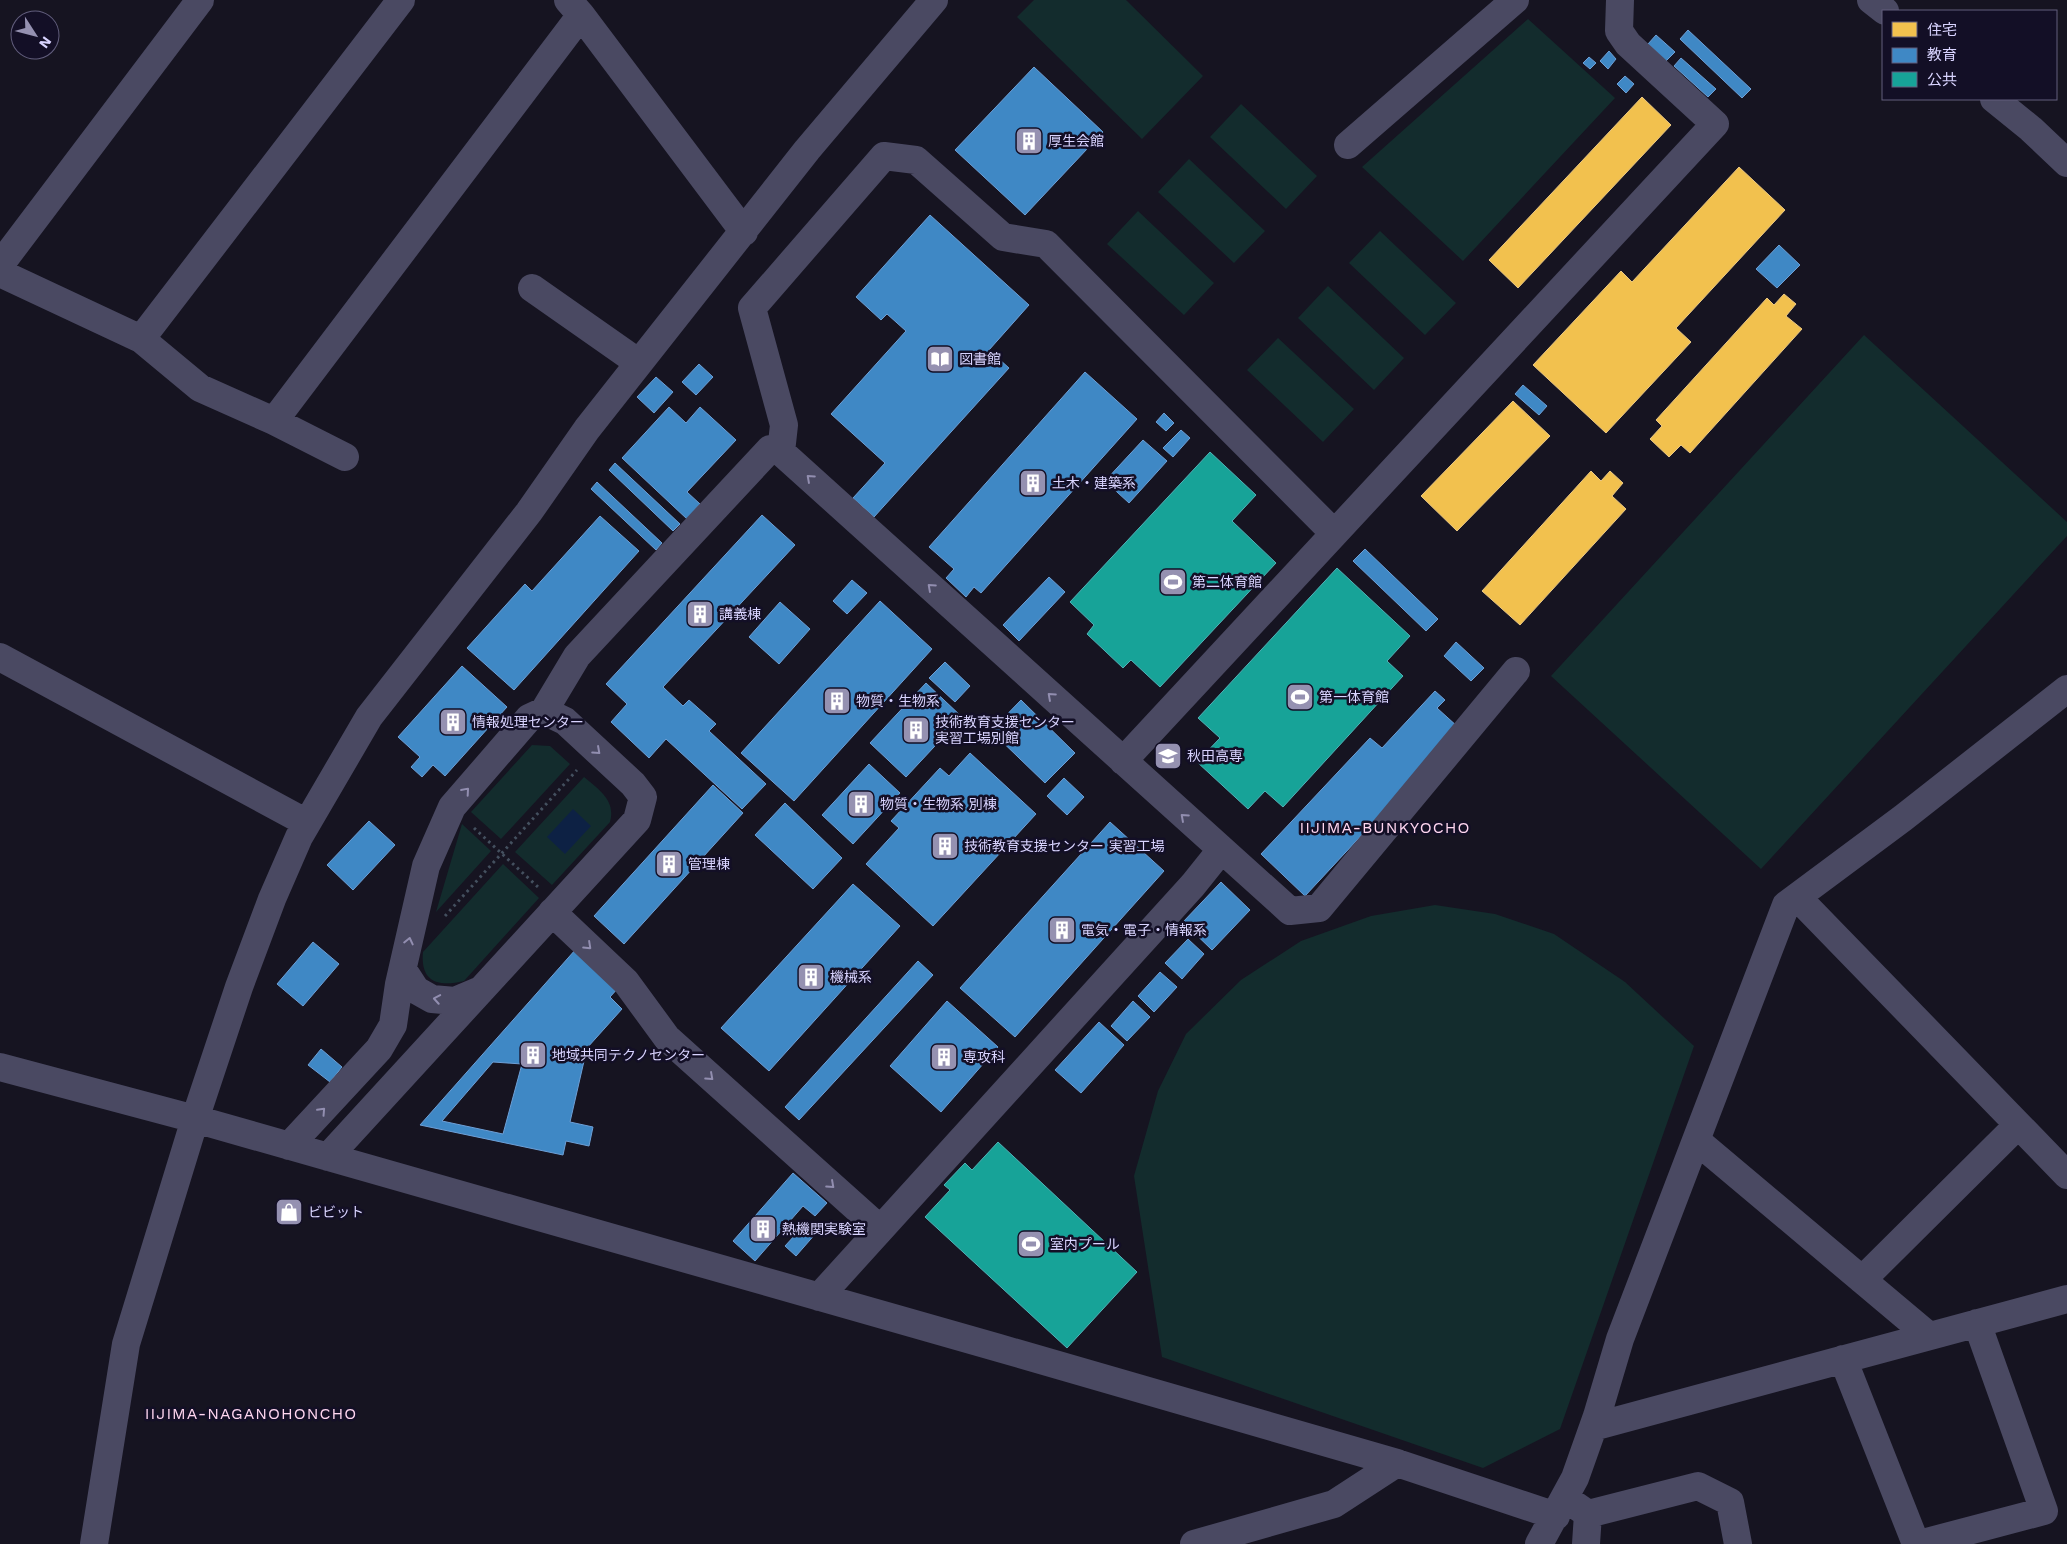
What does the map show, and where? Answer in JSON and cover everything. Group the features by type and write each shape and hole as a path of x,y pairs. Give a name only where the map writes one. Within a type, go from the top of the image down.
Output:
{"street":[{"path":"0,265 200,0"},
{"path":"141,339 401,0"},
{"path":"94,1544 126,1344 195,1119 239,987 272,899 299,837 368,717 529,512 587,428 807,150 934,0"},
{"path":"1348,145 1515,0"},
{"path":"1123,761 1715,124 1628,44 1619,31 1620,0"},
{"path":"1871,0 1884,10"},
{"path":"274,421 574,7 744,232"},
{"path":"1995,100 2030,129 2064,151"},
{"path":"782,452 784,425 752,308 884,156 916,160 1003,237 1046,244 1334,534"},
{"path":"0,273 141,339 200,388 274,421 345,457"},
{"path":"532,288 639,363"},
{"path":"289,1146 379,1049 393,1025 402,970 426,866 452,807 529,718 544,711 577,656 770,450 782,452 1221,850 1290,910 1319,908 1516,672"},
{"path":"0,657 307,823"},
{"path":"1539,1544 1575,1478 1620,1339 1786,905 1903,818 2067,689"},
{"path":"328,1157 637,820 643,797 633,784 565,721 544,711"},
{"path":"819,1297 1193,885 1221,850"},
{"path":"1797,897 2067,1175"},
{"path":"555,909 626,982 667,1038 880,1229"},
{"path":"402,970 416,990 432,999 454,1001 482,990"},
{"path":"0,1067 195,1119 1398,1463 1588,1514 1698,1486 1730,1502 1738,1544"},
{"path":"1862,1280 2018,1125"},
{"path":"1697,1141 1929,1336"},
{"path":"1593,1427 2067,1299"},
{"path":"1843,1359 1918,1544 2044,1511 1977,1323"},
{"path":"1194,1544 1334,1504 1398,1463"},
{"path":"1586,1544 1588,1514"}],"path":[{"path":"443,918 596,749"},
{"path":"452,807 502,853 555,909"}],"green space":[{"path":"1034,0 1126,0 1203,76 1142,139 1017,17"},
{"path":"1528,19 1615,98 1463,261 1362,167"},
{"path":"1241,104 1317,176 1286,209 1210,137"},
{"path":"1189,159 1265,231 1234,263 1158,192"},
{"path":"1138,211 1214,283 1184,315 1107,244"},
{"path":"1380,231 1456,303 1425,335 1349,263"},
{"path":"1328,286 1404,358 1374,390 1298,318"},
{"path":"1864,335 2067,522 2067,536 1761,869 1551,676"},
{"path":"1278,338 1354,409 1323,442 1247,370"},
{"path":"532,745 550,746 570,764 501,839 471,812"},
{"path":"584,777 605,796 611,808 610,822 552,885 515,852"},
{"path":"462,824 491,851 436,912"},
{"path":"503,864 539,898 464,981 439,983 433,980 425,970 423,952"},
{"path":"1435,905 1495,914 1554,934 1625,982 1694,1046 1560,1429 1483,1468 1162,1357 1134,1176 1158,1091 1186,1034 1241,980 1301,941 1371,916"}],"water":[{"path":"573,809 591,826 565,854 547,837"}],"building: 住宅":[{"path":"1642,97 1671,125 1518,288 1489,260"},
{"path":"1739,167 1785,210 1676,328 1691,342 1606,433 1533,365 1621,271 1632,282"},
{"path":"1784,294 1796,304 1786,316 1802,329 1690,453 1681,445 1669,457 1650,439 1662,426 1656,420 1767,298 1774,305"},
{"path":"1513,401 1550,436 1457,531 1421,496"},
{"path":"1591,471 1601,481 1610,471 1623,483 1612,496 1626,509 1520,625 1482,591"}],"building: 教育":[{"path":"1688,30 1751,89 1742,98 1680,39"},
{"path":"1656,35 1675,52 1666,61 1648,44"},
{"path":"1609,51 1616,59 1608,69 1600,61"},
{"path":"1589,57 1596,63 1590,69 1583,63"},
{"path":"1681,58 1716,89 1708,97 1674,66"},
{"name":"厚生会館","path":"1034,67 1103,132 1025,215 955,150"},
{"path":"1625,76 1634,84 1626,93 1617,84"},
{"name":"図書館","path":"930,215 1029,305 989,350 1009,368 874,517 853,498 885,463 831,414 906,331 887,314 881,320 856,297"},
{"path":"1779,245 1800,265 1777,288 1756,269"},
{"path":"699,364 713,377 696,395 682,382"},
{"name":"土木・建築系","path":"1085,372 1137,419 981,593 974,587 966,597 946,578 954,569 929,547"},
{"path":"656,377 673,392 654,413 637,397"},
{"path":"1523,385 1547,406 1539,415 1515,394"},
{"path":"669,407 686,423 700,407 736,440 687,492 700,504 687,519 622,458"},
{"path":"1164,413 1174,423 1166,431 1156,422"},
{"path":"1181,430 1190,438 1173,457 1163,448"},
{"path":"1143,440 1167,461 1129,503 1105,481"},
{"path":"615,463 680,524 673,531 609,470"},
{"path":"597,482 662,543 656,550 591,489"},
{"name":"講義棟","path":"762,515 795,545 663,687 683,706 689,700 716,724 709,731 766,784 742,809 666,739 649,758 611,722 627,704 606,684"},
{"path":"600,516 639,551 514,690 467,648 525,584 532,591"},
{"path":"1365,549 1438,619 1426,631 1353,561"},
{"path":"1049,577 1065,592 1019,641 1003,625"},
{"path":"852,580 867,593 847,614 833,601"},
{"name":"物質・生物系","path":"880,601 932,649 794,801 741,753"},
{"path":"780,602 810,629 779,664 749,637"},
{"path":"1456,642 1484,668 1471,681 1444,656"},
{"path":"945,662 970,686 955,702 929,678"},
{"name":"情報処理センター","path":"462,666 507,707 445,776 433,765 422,777 411,767 420,757 398,737"},
{"name":"技術教育支援センター 実習工場別館","path":"926,683 962,717 906,777 870,743"},
{"path":"1435,691 1445,700 1437,708 1458,727 1412,781 1305,896 1261,854 1370,738 1382,748"},
{"path":"1021,700 1075,753 1045,783 991,731"},
{"name":"技術教育支援センター 実習工場","path":"970,753 1036,814 933,926 866,864 899,828 891,821 940,768 949,776"},
{"name":"物質・生物系 別棟","path":"869,764 900,793 853,844 822,815"},
{"path":"1064,778 1084,797 1067,815 1047,796"},
{"name":"管理棟","path":"713,785 743,813 624,944 594,916"},
{"path":"785,803 842,858 813,889 755,835"},
{"path":"369,821 395,845 353,890 327,865"},
{"name":"電気・電子・情報系","path":"1110,822 1164,871 1015,1037 960,988"},
{"path":"1221,882 1250,910 1212,950 1183,922"},
{"name":"機械系","path":"853,884 900,926 769,1071 721,1028"},
{"path":"1188,939 1204,954 1182,979 1165,963"},
{"path":"313,942 339,964 303,1006 277,984"},
{"name":"地域共同テクノセンター","path":"576,949 619,987 610,997 622,1009 587,1048 570,1122 593,1127 589,1146 566,1141 563,1155 420,1125","holes":["493,1062 522,1064 503,1134 442,1121"]},
{"path":"918,961 933,975 799,1120 785,1107"},
{"path":"1160,972 1177,987 1154,1012 1138,996"},
{"name":"専攻科","path":"947,1001 998,1047 941,1112 890,1066"},
{"path":"1133,1001 1150,1017 1127,1041 1111,1026"},
{"path":"1099,1022 1124,1045 1081,1093 1055,1070"},
{"path":"321,1049 342,1067 330,1082 308,1065"},
{"name":"熱機関実験室","path":"793,1173 827,1203 815,1216 803,1206 755,1261 733,1241"},
{"path":"806,1223 817,1232 796,1256 785,1246"}],"building: 公共":[{"name":"第二体育館","path":"1210,452 1256,495 1232,521 1276,563 1160,687 1131,660 1123,668 1087,634 1094,625 1070,602"},
{"name":"第一体育館","path":"1337,568 1410,636 1387,661 1403,676 1283,807 1265,791 1248,809 1197,762 1220,738 1198,718"},
{"name":"室内プール","path":"998,1142 1137,1272 1067,1348 925,1217 950,1190 944,1185 965,1163 972,1170"}],"place":[{"name":"厚生会館","path":"1029,141"},
{"name":"図書館","path":"940,359"},
{"name":"土木・建築系","path":"1033,483"},
{"name":"第二体育館","path":"1173,582"},
{"name":"講義棟","path":"700,614"},
{"name":"第一体育館","path":"1300,697"},
{"name":"物質・生物系","path":"837,701"},
{"name":"情報処理センター","path":"453,722"},
{"name":"技術教育支援センター 実習工場別館","path":"916,730"},
{"name":"秋田高専","path":"1168,756"},
{"name":"物質・生物系 別棟","path":"861,804"},
{"name":"技術教育支援センター 実習工場","path":"945,846"},
{"name":"管理棟","path":"669,864"},
{"name":"電気・電子・情報系","path":"1062,930"},
{"name":"機械系","path":"811,977"},
{"name":"地域共同テクノセンター","path":"533,1055"},
{"name":"専攻科","path":"944,1057"},
{"name":"ビビット","path":"289,1212"},
{"name":"熱機関実験室","path":"763,1229"},
{"name":"室内プール","path":"1031,1244"}],"district":[{"name":"IIJIMA-BUNKYOCHO","path":"1385,827"},
{"name":"IIJIMA-NAGANOHONCHO","path":"251,1413"}]}
